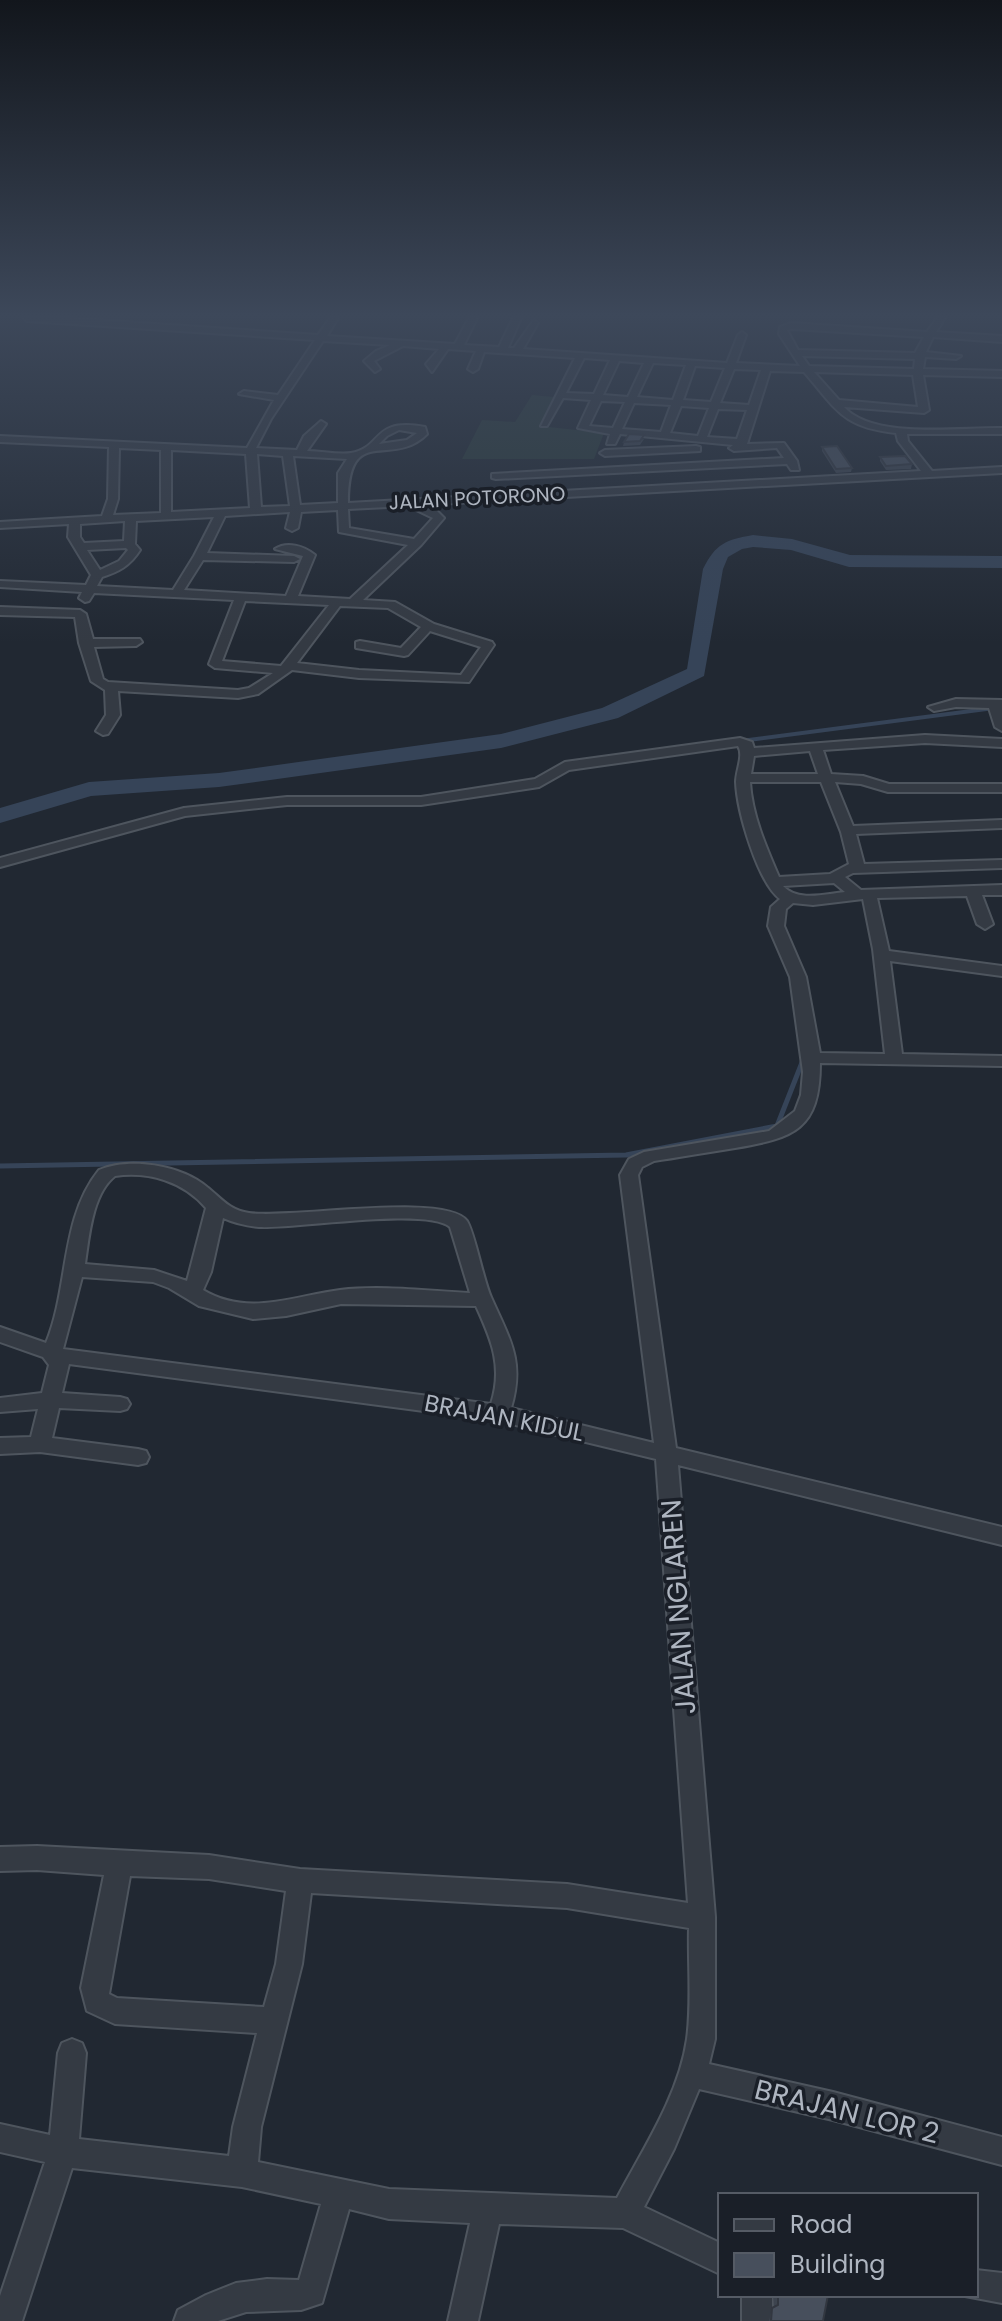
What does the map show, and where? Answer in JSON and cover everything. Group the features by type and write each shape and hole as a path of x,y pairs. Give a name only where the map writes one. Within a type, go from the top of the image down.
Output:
{"street":[{"path":"256,510 251,449 262,426"},
{"path":"301,452 319,426"},
{"path":"581,426 741,445"},
{"path":"605,453 620,426"},
{"path":"664,437 668,426"},
{"path":"701,440 706,426"},
{"path":"741,445 748,426"},
{"path":"879,426 901,431 1002,431"},
{"path":"901,431 909,449 929,474"},
{"path":"0,439 354,456"},
{"path":"107,519 113,499 114,443"},
{"path":"166,445 166,514"},
{"path":"605,453 780,445 792,461 801,482"},
{"path":"370,448 354,456 343,473 343,530 417,543"},
{"path":"287,451 295,508 292,528"},
{"path":"605,453 623,491"},
{"path":"490,460 503,497"},
{"path":"496,476 792,461"},
{"name":"JALAN POTORONO","path":"0,525 1002,470"},
{"path":"354,602 439,518 403,502"},
{"path":"177,592 200,556 222,511"},
{"path":"84,600 97,575 123,564 134,550 129,544 131,516"},
{"path":"75,521 74,537 97,575"},
{"path":"81,547 129,544"},
{"path":"266,548 296,549 309,555 291,598"},
{"path":"200,556 294,559"},
{"path":"0,584 291,598 397,606 430,627 488,645 465,679 215,664 241,596"},
{"path":"0,611 80,614 97,681 111,687 245,694 288,668 338,601"},
{"path":"359,674 366,647 406,651 425,629"},
{"path":"85,643 136,642"},
{"path":"103,731 113,715 111,687"},
{"path":"934,707 956,703 997,706 1002,727"},
{"path":"748,752 925,739 1002,743"},
{"path":"0,863 184,812 287,801 407,802 539,783 565,766 740,742 747,745 748,752 743,778 747,809 773,882 783,895 813,900 864,894 1002,890"},
{"path":"815,745 850,830 858,862 843,874"},
{"path":"743,778 863,780 888,788 1002,788"},
{"path":"850,830 1002,824"},
{"path":"773,882 843,874 1002,864"},
{"path":"843,874 864,894 882,955 894,1060"},
{"path":"973,891 985,924"},
{"path":"790,898 779,907 776,926 798,977 812,1058 1002,1061"},
{"path":"882,955 1002,971"},
{"name":"JALAN NGLAREN","path":"625,2213 664,2139 692,2074 701,2039 702,1917 666,1452 629,1175 635,1163 650,1156 774,1136 792,1127 812,1101 812,1058"},
{"path":"40,1444 59,1365 54,1354 68,1313 86,1211 98,1182 108,1173 127,1169 174,1176 200,1189 216,1207 240,1219 261,1221 417,1213 449,1216 459,1224 482,1300 509,1360 509,1384 499,1413"},
{"path":"192,1292 201,1272 216,1207"},
{"path":"76,1270 154,1276 206,1301 253,1312 286,1309 341,1297 482,1300"},
{"name":"BRAJAN KIDUL","path":"0,1334 54,1354 499,1413 1002,1536"},
{"path":"0,1405 49,1400 120,1404"},
{"path":"0,1446 40,1444 138,1457"},
{"path":"0,1859 37,1858 209,1867 300,1881 567,1896 702,1917"},
{"path":"119,1864 95,1988 97,2002 115,2011 274,2021"},
{"path":"242,2172 247,2127 289,1964 300,1881"},
{"path":"7,2321 63,2152 72,2053"},
{"name":"BRAJAN LOR 2","path":"692,2074 833,2106 1002,2151"},
{"path":"0,2138 63,2152 242,2172 299,2187 339,2192 389,2204 625,2213 718,2258"},
{"path":"189,2321 226,2300 264,2294 304,2295 311,2292 339,2192"},
{"path":"463,2321 488,2209"},
{"path":"978,2285 1002,2288"},
{"path":"757,2297 757,2321"}],"shaded area":[{"path":"479,426 543,426 604,433 594,459 462,459"}],"building":[{"path":"629,434 644,435 640,441 624,442"},
{"path":"837,446 852,468 836,469 822,447"},
{"path":"905,456 912,464 886,466 880,457"},
{"path":"778,2297 828,2297 823,2321 771,2321 772,2308 778,2305"}],"waterway":[{"path":"0,816 89,789 219,780 501,741 610,713 697,672 713,569 720,554 736,544 753,541 792,545 849,561 1002,562"},
{"path":"741,741 1002,707"},
{"path":"0,1166 626,1155 777,1126 803,1060"}]}
